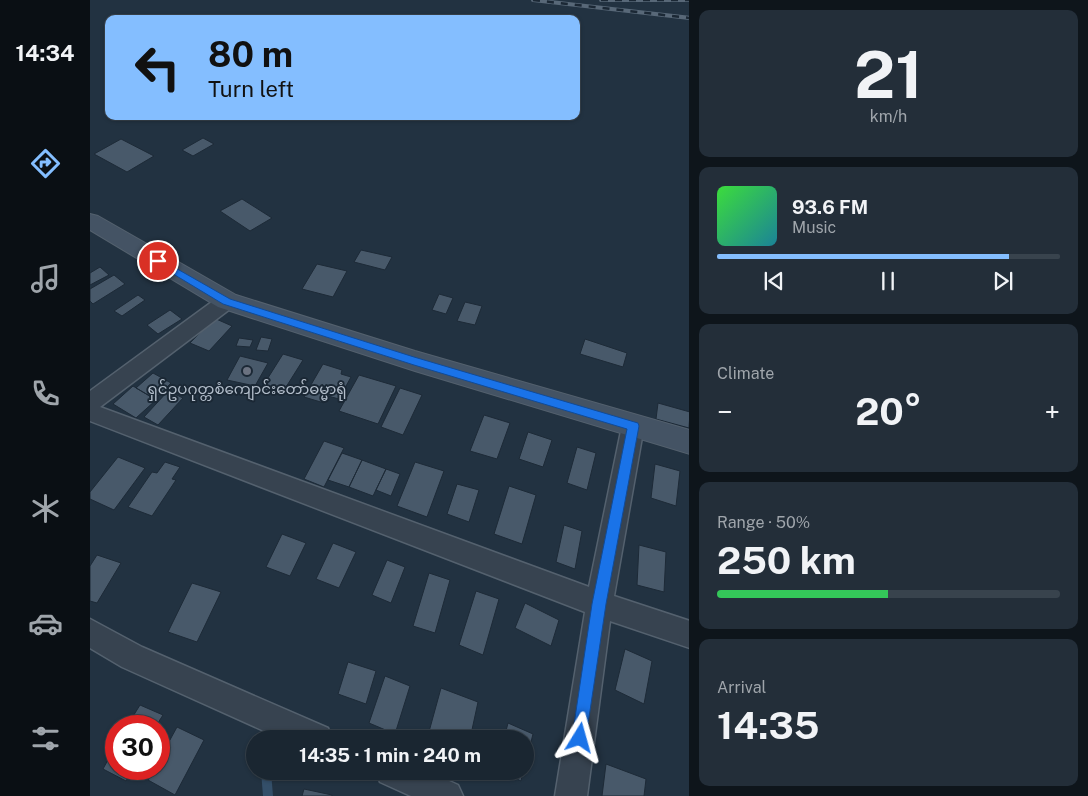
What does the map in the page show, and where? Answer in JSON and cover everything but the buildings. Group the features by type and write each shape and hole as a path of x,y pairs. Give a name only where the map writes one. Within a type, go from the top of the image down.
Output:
{"main road":[{"path":"90,221 227,301 414,361 689,442"}],"street":[{"path":"90,403 227,301"},
{"path":"90,412 599,604 689,635"},
{"path":"572,796 599,604 633,426"},
{"path":"90,633 132,657 297,730"},
{"path":"411,780 447,796"}],"waterway":[{"path":"267,780 268,796"}],"railway":[{"path":"533,0 689,18"},
{"path":"601,0 690,0"}],"place":[{"name":"ရှင်ဥပဂုတ္တစံကျောင်းတော်ဓမ္မာရုံ","path":"247,371"}],"route":[{"path":"158,261 227,301 414,361 633,426 599,604 580,738"}]}
